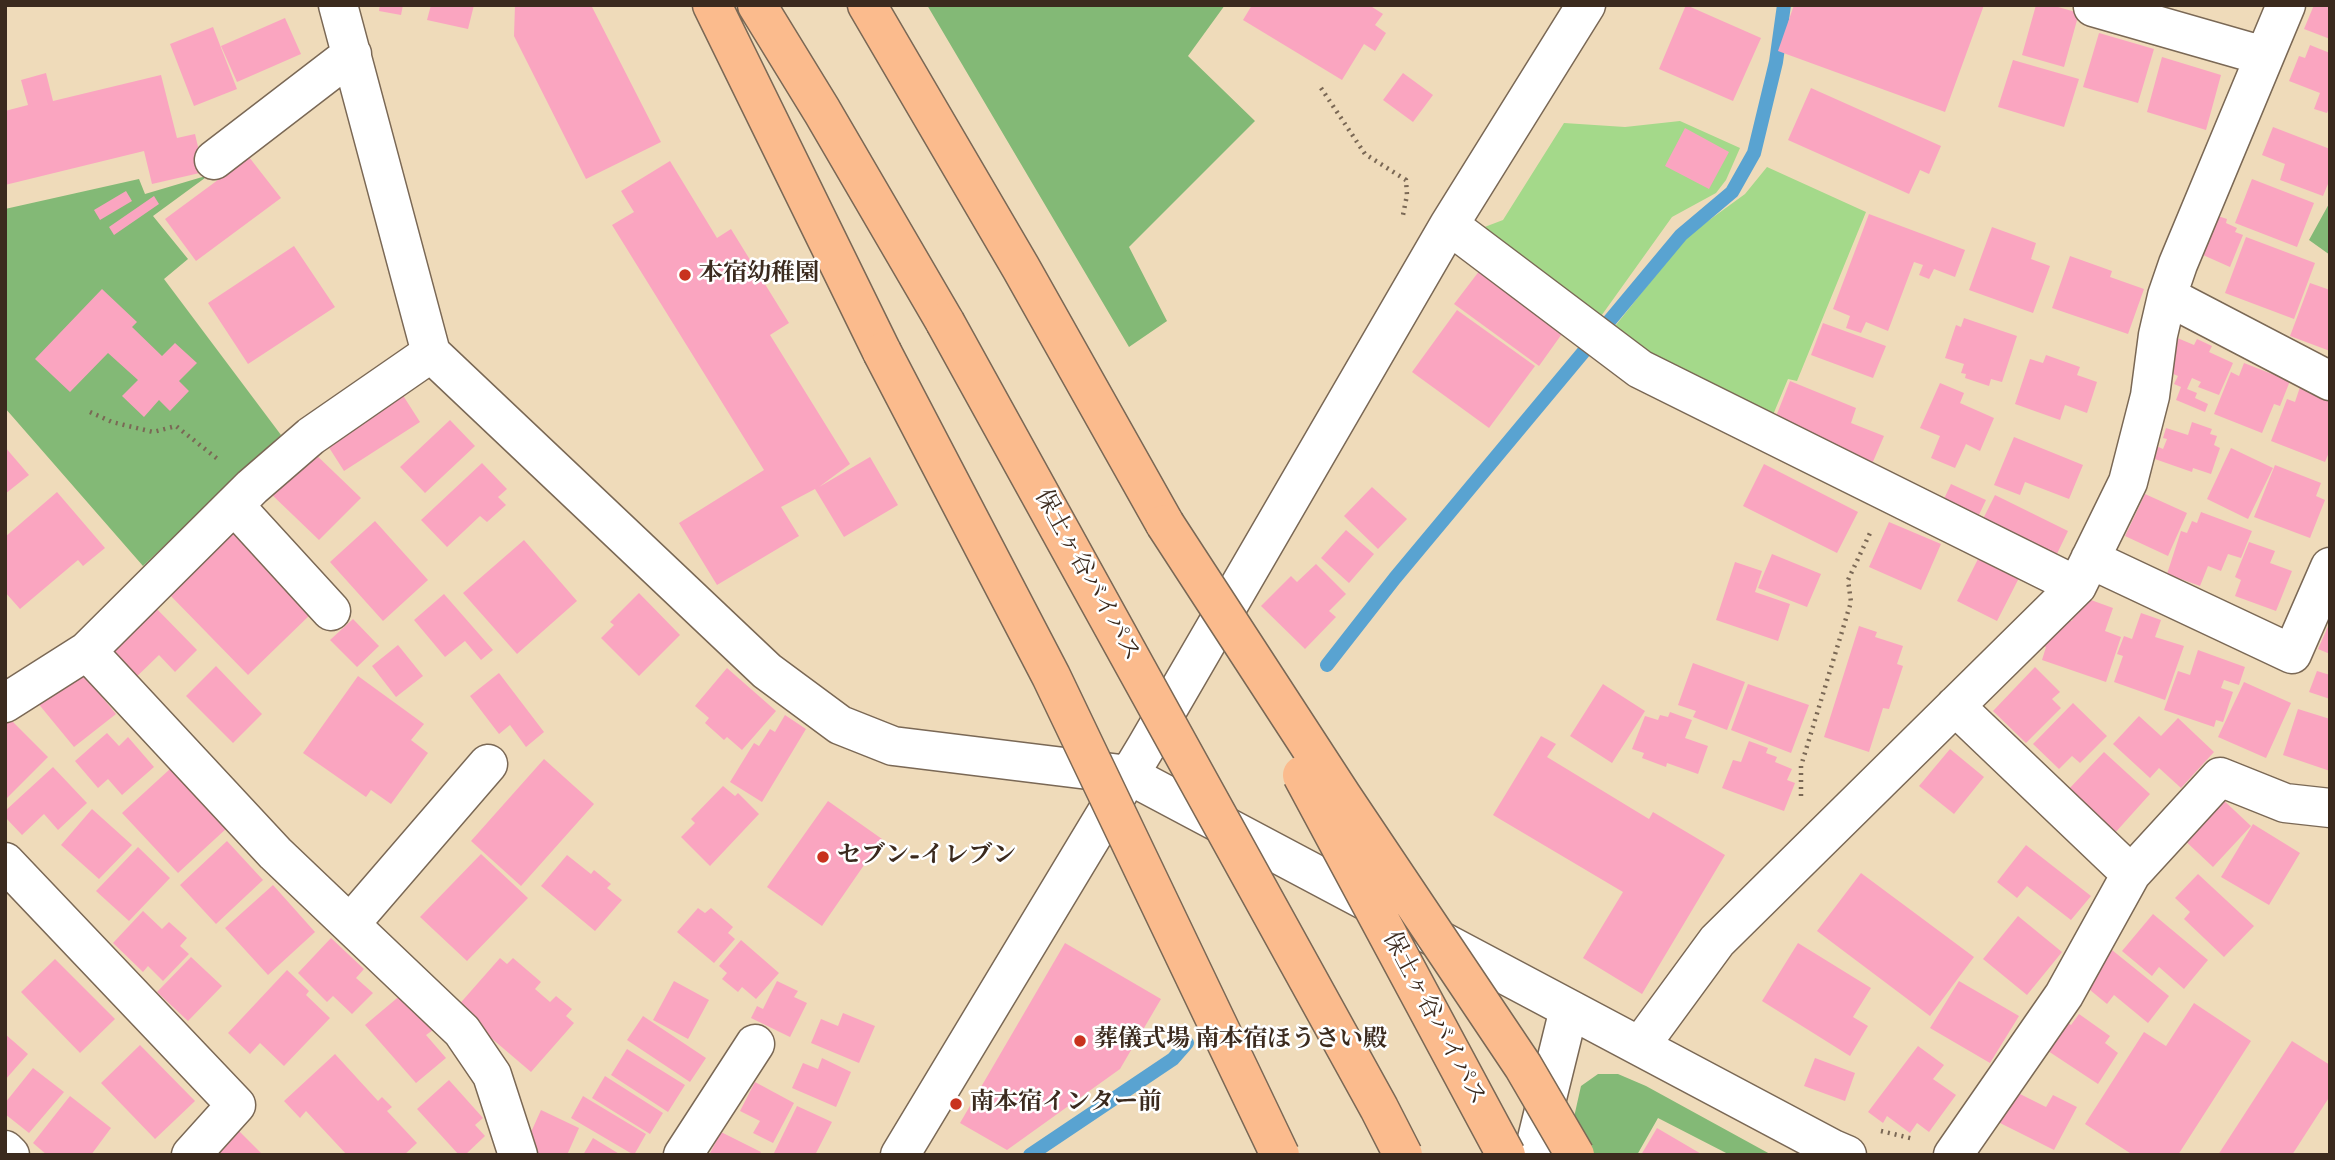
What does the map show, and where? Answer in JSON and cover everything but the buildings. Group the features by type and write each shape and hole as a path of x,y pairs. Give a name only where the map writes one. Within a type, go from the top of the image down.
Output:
{"highway":[{"path":"712,5 882,352 1051,677 1280,1155"},
{"name":"保土ヶ谷バイパス","path":"757,5 945,322 1366,1084 1402,1155"},
{"name":"保土ヶ谷バイパス","path":"867,5 1021,268 1165,524 1506,1155"},
{"path":"1165,524 1522,1066 1575,1155"}],"street":[{"path":"338,5 431,353 768,671 840,725 893,746 1129,775 1847,1155"},
{"path":"900,1155 1129,775 1450,225 1586,5"},
{"path":"1640,1046 1717,941 1955,706 2084,573 2128,482 2150,396 2158,335 2167,296 2286,5"},
{"path":"2093,7 2264,56"},
{"path":"214,160 352,54"},
{"path":"1450,225 1640,369 1889,493 2292,654 2330,567"},
{"path":"2167,296 2330,381"},
{"path":"5,704 87,651 243,496 311,436 431,353"},
{"path":"243,496 331,611"},
{"path":"87,651 275,853 462,1031 492,1075 518,1155"},
{"path":"1955,706 2132,874"},
{"path":"350,924 488,764"},
{"path":"1953,1155 2064,995 2132,874 2220,777 2285,803 2330,808"},
{"path":"5,862 236,1105 191,1155"},
{"path":"1533,1155 1569,1009"},
{"path":"683,1155 755,1044"},
{"path":"5,1150 10,1155"}],"path":[{"path":"1321,88 1365,154 1406,180 1407,195 1400,236 1404,247 1425,267"},
{"path":"90,412 112,422 153,432 176,426 243,496"},
{"path":"1803,857 1801,765 1851,602 1848,580 1889,493"}],"green space":[{"path":"927,5 1225,5 1188,56 1255,121 1129,247 1167,321 1129,347"},
{"path":"1680,121 1740,148 1726,180 1716,193 1672,217 1599,319 1482,228 1503,220 1564,123 1625,127"},
{"path":"1767,167 1866,212 1797,381 1788,379 1770,422 1655,359 1612,330 1686,237 1745,194"},
{"path":"209,175 153,216 188,259 164,279 281,435 143,566 5,408 5,209 139,179 145,194"},
{"path":"2330,202 2330,255 2309,240"},
{"path":"1598,1074 1618,1074 1646,1086 1770,1154 1730,1155 1658,1118 1637,1155 1582,1155 1570,1135 1581,1086"}],"waterway":[{"path":"1327,665 1395,578 1681,235 1732,192 1754,153 1776,62 1784,5"},
{"path":"1030,1155 1173,1059 1187,1043"}],"place":[{"name":"本宿幼稚園","path":"685,275"},
{"name":"セブン-イレブン","path":"823,857"},
{"name":"葬儀式場 南本宿ほうさい殿","path":"1080,1041"},
{"name":"南本宿インター前","path":"956,1104"}]}
